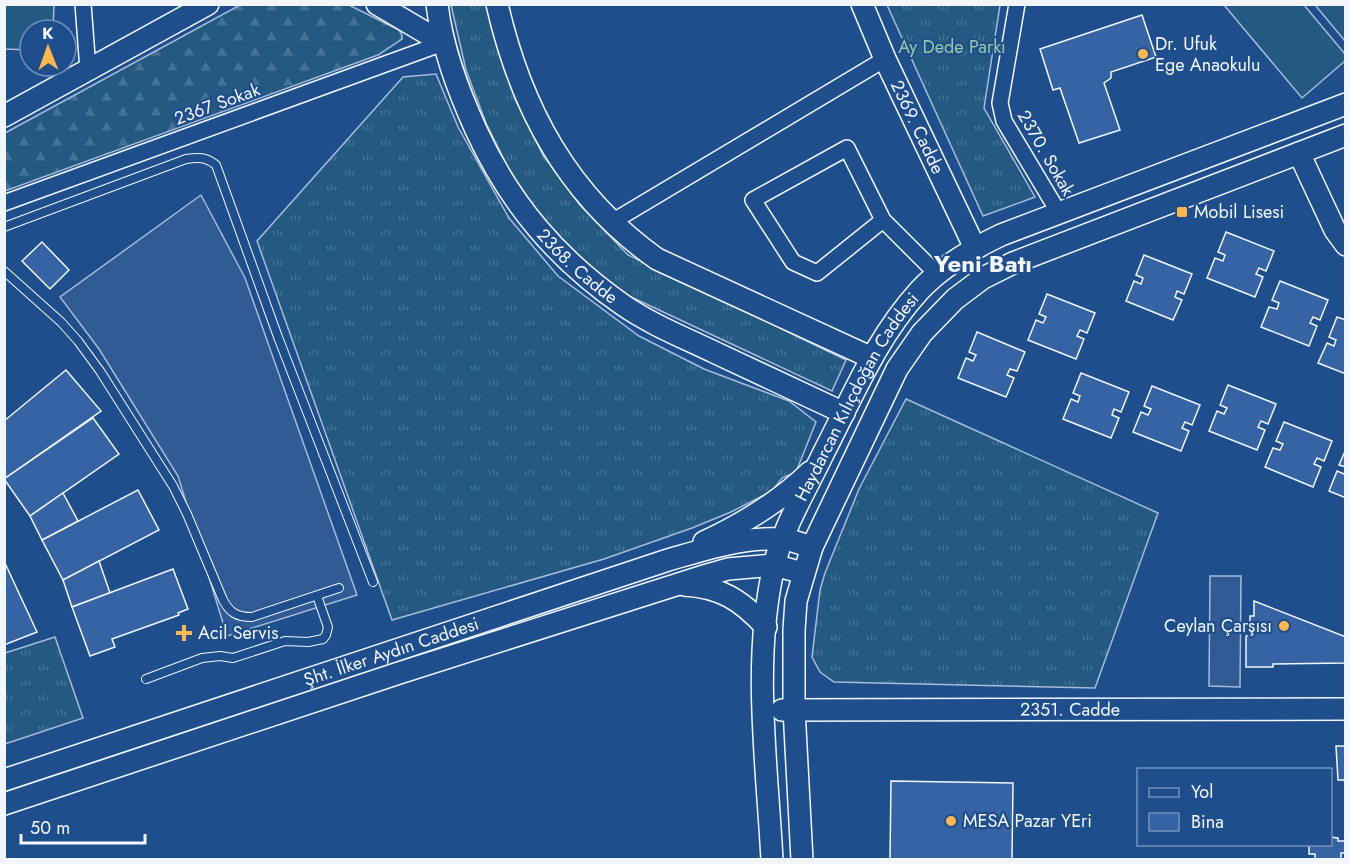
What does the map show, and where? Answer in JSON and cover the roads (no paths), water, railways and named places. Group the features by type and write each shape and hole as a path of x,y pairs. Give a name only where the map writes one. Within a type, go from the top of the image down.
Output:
{"main road":[{"path":"4,116 208,4"},
{"path":"377,4 443,42"},
{"name":"2368. Cadde","path":"437,4 443,42 471,120 496,171 517,204 569,263 624,306 656,325 844,413"},
{"path":"497,4 520,81 541,130 570,173 632,242 657,259 872,358"},
{"name":"2369. Cadde","path":"862,4 885,59 975,248"},
{"name":"Haydarcan Kılıçdoğan Caddesi","path":"772,860 764,710 766,627 774,565 782,539 844,413 872,358 903,311 937,274 975,248 1001,235 1346,104"},
{"name":"Haydarcan Kılıçdoğan Caddesi","path":"802,860 794,709 796,601 812,547 897,369 922,333 955,299 983,278 1013,263 1346,135"},
{"path":"1299,153 1335,230 1346,245"},
{"path":"668,560 739,525 763,510 792,489 819,464"},
{"name":"Şht. İlker Aydın Caddesi","path":"4,780 668,560 746,541 782,539 812,547"},
{"path":"774,565 803,573"},
{"name":"Şht. İlker Aydın Caddesi","path":"4,804 674,585 728,570 774,565"},
{"path":"674,585 697,586 732,596 766,627"},
{"name":"2351. Cadde","path":"764,710 1346,709"},
{"path":"168,726 175,748"}],"street":[{"path":"83,4 88,70"},
{"name":"2370. Sokak","path":"1017,4 1000,104 1001,112 1004,121 1059,213"},
{"name":"2367 Sokak","path":"4,203 443,42"},
{"path":"612,222 885,59"},
{"path":"883,220 817,273 793,262 753,200 847,148 883,220 937,274"}],"lane":[{"path":"4,227 186,159 199,157 208,159 216,165 278,336 374,582"},
{"path":"4,271 61,322 78,340 100,371 173,486 187,514 222,600 229,610 241,617 252,617 339,588"},
{"path":"146,679 202,658 220,656 233,658 285,641 309,642 323,639 328,627 316,596"}],"place":[{"name":"Dr. Ufuk Ege Anaokulu","path":"1143,54"},
{"name":"Mobil Lisesi","path":"1182,212"},
{"name":"Ceylan Çarşısı","path":"1284,626"},
{"name":"Acil Servis","path":"184,633"},
{"name":"MESA Pazar YEri","path":"951,821"}],"district":[{"name":"Yeni Batı","path":"983,264"}],"park label":[{"name":"Ay Dede Parkı","path":"952,47"}]}
